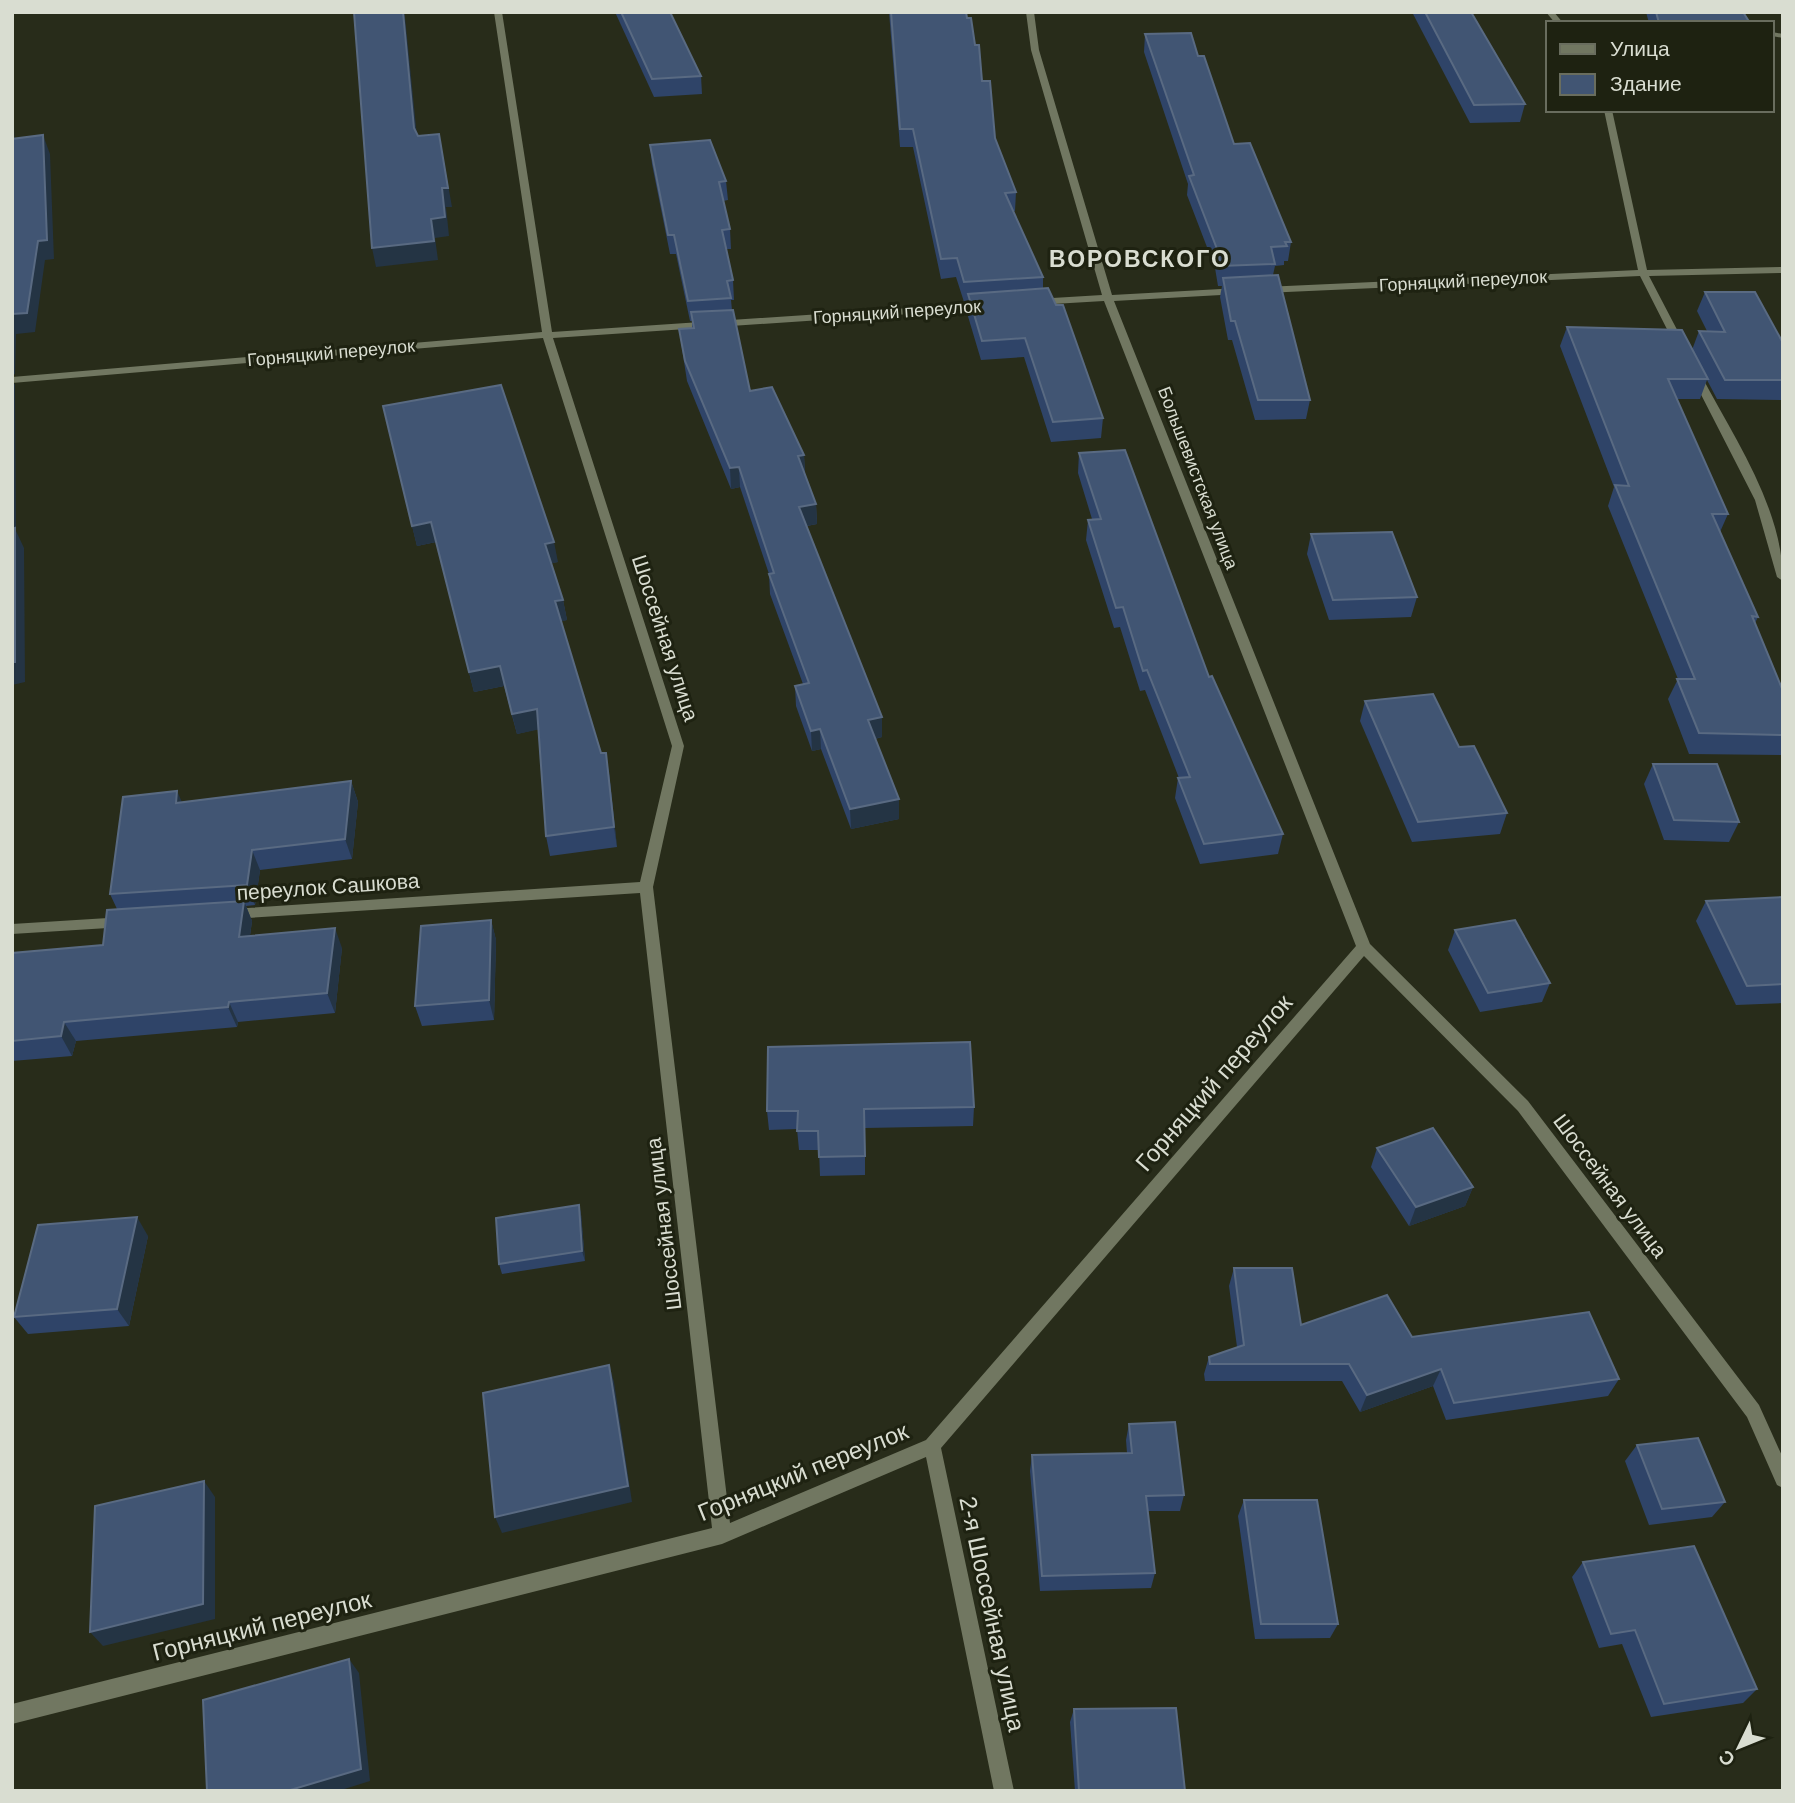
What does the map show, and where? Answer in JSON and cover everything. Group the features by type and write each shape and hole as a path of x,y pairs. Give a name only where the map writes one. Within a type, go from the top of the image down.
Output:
{"street":[{"name":"Шоссейная улица","path":"498,12 547,335 678,746 646,887 722,1535"},
{"name":"Большевистская улица","path":"1030,12 1035,50 1108,298 1364,947"},
{"path":"1608,112 1643,273 1686,356"},
{"name":"Горняцкий переулок","path":"1026,303 1643,273 1783,270"},
{"name":"Горняцкий переулок","path":"12,380 547,335 999,305"},
{"path":"1692,368 1761,500 1783,577"},
{"name":"переулок Сашкова","path":"219,915 646,887"},
{"path":"12,929 136,921"},
{"name":"Шоссейная улица","path":"1364,947 1523,1106 1753,1411 1783,1479"},
{"name":"Горняцкий переулок","path":"12,1714 722,1535 932,1446 1364,947"},
{"name":"2-я Шоссейная улица","path":"932,1446 1004,1791"}],"building":[{"path":"354,12 403,12 414,128 418,136 439,134 448,188 442,188 445,217 431,219 434,241 372,248"},
{"path":"621,12 670,12 701,76 652,79"},
{"path":"891,12 966,12 967,18 971,18 975,45 979,45 982,81 990,81 995,138 1016,192 1005,193 1043,277 964,282 957,258 941,259 913,129 900,129"},
{"path":"1425,12 1471,12 1525,104 1474,105"},
{"path":"1656,12 1743,12 1749,21 1658,21"},
{"path":"1191,33 1198,56 1204,56 1234,144 1250,143 1291,242 1285,242 1287,246 1271,247 1275,264 1221,266 1189,176 1194,175 1145,34"},
{"path":"43,135 47,240 38,241 27,313 12,314 12,139"},
{"path":"710,140 726,181 719,182 730,229 722,230 733,280 727,281 731,298 688,301 674,235 668,235 650,145"},
{"path":"1278,275 1310,400 1258,400 1235,321 1231,321 1223,278"},
{"path":"1048,288 1056,305 1063,305 1103,418 1053,422 1025,338 982,341 968,294"},
{"path":"1705,292 1755,292 1783,343 1783,380 1725,380 1699,331 1725,332"},
{"path":"733,310 750,391 772,387 804,455 798,456 816,504 799,507 882,717 868,720 899,799 850,809 820,729 811,731 795,686 809,683 769,574 774,573 739,467 730,468 685,361 679,329 694,328 691,312"},
{"path":"1567,327 1682,330 1708,379 1668,379 1728,514 1712,514 1758,617 1752,616 1783,691 1783,735 1699,733 1677,679 1695,679 1615,485 1629,486"},
{"path":"501,385 554,542 545,544 563,600 555,601 601,753 606,753 614,827 546,836 537,709 512,714 500,666 469,672 431,522 412,526 383,406"},
{"path":"1125,450 1209,677 1212,676 1283,834 1204,844 1178,778 1190,777 1147,670 1143,671 1123,607 1116,608 1088,520 1101,519 1079,453"},
{"path":"15,528 15,662 12,662 12,529"},
{"path":"1392,532 1417,597 1333,600 1311,534"},
{"path":"1433,694 1459,747 1474,746 1507,813 1418,822 1365,701"},
{"path":"1653,764 1717,764 1739,822 1674,820"},
{"path":"351,781 345,839 252,850 247,885 110,894 123,797 177,791 176,803"},
{"path":"1783,897 1783,984 1747,986 1706,901"},
{"path":"244,901 239,937 335,928 327,993 229,1002 228,1007 64,1022 61,1036 12,1041 12,953 103,945 107,910"},
{"path":"491,920 489,1000 415,1006 421,926"},
{"path":"1515,920 1550,983 1488,993 1455,930"},
{"path":"970,1042 974,1107 864,1109 865,1156 819,1157 818,1131 797,1131 798,1111 767,1111 768,1047"},
{"path":"1433,1128 1473,1187 1416,1207 1377,1148"},
{"path":"579,1205 582,1251 499,1264 496,1218"},
{"path":"137,1217 117,1309 14,1317 38,1225"},
{"path":"1234,1268 1292,1268 1301,1325 1387,1295 1412,1337 1589,1312 1619,1379 1454,1403 1441,1369 1367,1395 1349,1364 1210,1364 1209,1357 1244,1345"},
{"path":"609,1365 628,1486 495,1517 483,1393"},
{"path":"1175,1422 1184,1495 1146,1496 1155,1573 1042,1576 1032,1455 1132,1453 1129,1424"},
{"path":"1698,1438 1725,1502 1662,1509 1637,1445"},
{"path":"204,1481 203,1604 90,1632 95,1506"},
{"path":"1244,1500 1317,1500 1338,1624 1261,1624"},
{"path":"1694,1546 1757,1689 1664,1704 1635,1630 1611,1634 1583,1562"},
{"path":"349,1659 361,1769 287,1791 207,1791 203,1700"},
{"path":"1176,1708 1185,1791 1079,1791 1074,1709"}],"district":[{"name":"ВОРОВСКОГО","path":"1140,259"}]}
